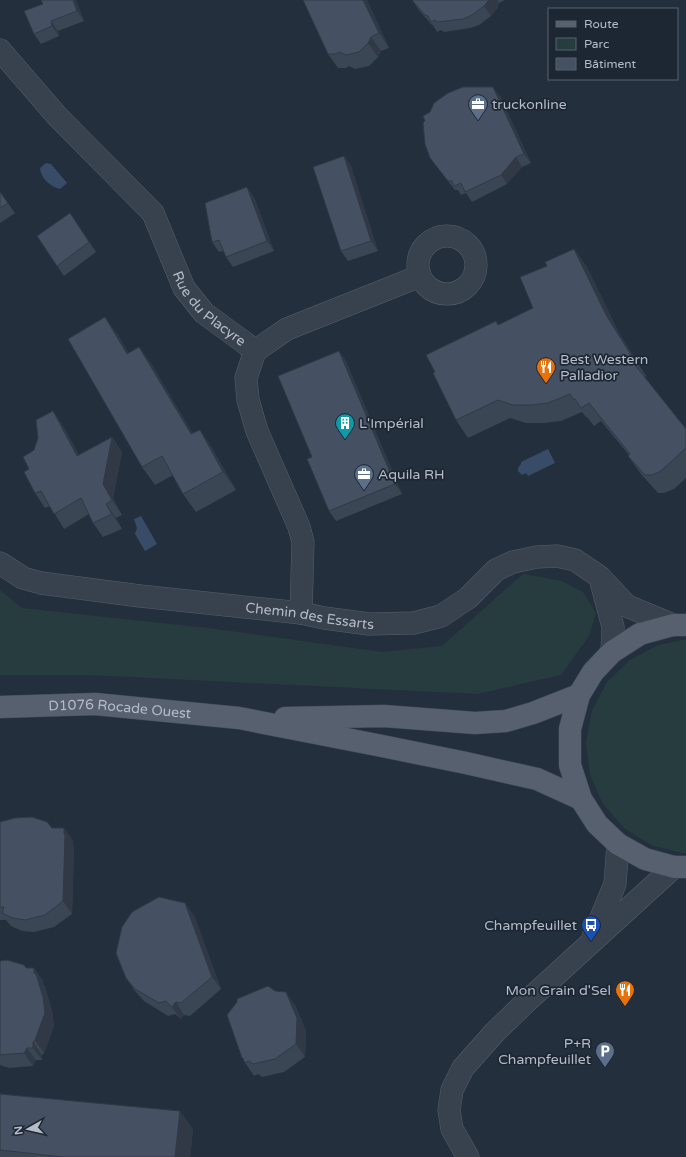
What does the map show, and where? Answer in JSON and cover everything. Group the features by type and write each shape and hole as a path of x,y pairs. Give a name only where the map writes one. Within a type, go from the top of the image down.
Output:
{"main road":[{"path":"680,625 640,634 612,652 593,672 579,695 570,730 570,765 581,799 597,824 618,844 645,859 680,867"},
{"path":"238,718 384,716 475,723 506,721 533,713 579,695"},
{"name":"D1076 Rocade Ouest","path":"0,707 95,704 238,718"},
{"path":"238,718 407,751 537,779 581,799"}],"street":[{"name":"Rue du Placyre","path":"0,50 58,116 153,213 184,288 204,313 255,351 246,378 248,400 257,430 299,527 303,542 301,613"},
{"path":"255,351 287,329 420,276"},
{"name":"Chemin des Essarts","path":"0,564 23,578 41,583 140,596 301,613 324,618 369,624 414,623 441,616 468,598 496,570 513,562 537,557 557,556 576,560 600,577 627,606 680,625"},
{"path":"600,577 613,627 612,652"},
{"path":"591,942 615,884 618,844"},
{"path":"468,1157 452,1129 449,1110 452,1090 463,1068 495,1032 591,942 680,867"}],"green space":[{"path":"523,574 562,581 583,592 596,613 589,636 561,675 477,694 89,675 0,675 0,590 22,608 208,628 382,652 442,646"},
{"path":"686,639 686,853 682,853 651,845 624,828 603,804 590,775 586,742 592,711 607,682 630,660 658,645"}],"water":[{"path":"46,163 51,164 67,183 60,189 50,184 42,176 40,168"},
{"path":"548,449 555,463 528,476 526,473 522,475 518,471 521,462"},
{"path":"141,516 157,544 145,551 135,534 137,528 134,519"}],"building":[{"path":"41,0 73,0 77,11 51,21 52,26 34,34 24,11 43,4"},
{"path":"303,0 363,0 379,33 371,37 368,43 359,52 346,55 339,52 336,54 328,54"},
{"path":"412,0 489,0 472,15 463,19 437,22 435,20 431,22 428,16 425,15"},
{"path":"463,87 493,87 524,154 516,157 501,175 465,192 461,183 454,186 452,181 448,181 430,158 425,144 423,123 425,121 423,116 430,112 434,103 448,93"},
{"path":"344,156 371,241 341,251 313,167"},
{"path":"247,187 267,241 226,257 219,240 212,242 205,203"},
{"path":"0,192 8,203 0,208"},
{"path":"70,213 89,242 57,266 37,236"},
{"name":"Best Western Palladior","path":"574,249 606,315 633,358 631,360 686,429 686,448 661,471 652,475 645,475 628,456 630,454 589,403 581,408 570,394 548,403 531,405 513,405 498,400 456,420 426,355 496,321 498,325 533,308 520,277 547,266 545,262"},
{"path":"105,317 127,354 139,347 191,434 200,430 223,472 183,494 162,456 142,467 68,339"},
{"name":"L'Impérial","path":"339,351 395,484 329,511 307,459 312,457 278,376"},
{"path":"53,411 77,456 112,437 103,484 112,500 106,504 112,514 93,523 81,498 54,514 41,491 35,493 24,472 29,469 23,457 34,450 38,438 36,420"},
{"path":"32,817 47,822 52,828 64,828 63,901 45,915 25,920 13,918 2,913 4,907 0,907 0,822 15,818"},
{"path":"159,897 185,903 212,977 181,1003 176,1002 172,1007 166,1001 159,1003 135,989 126,978 116,953 122,927 132,912"},
{"path":"7,960 24,965 26,968 34,968 34,973 36,974 43,997 45,1013 33,1042 33,1048 27,1048 24,1053 0,1055 0,961"},
{"path":"268,986 275,991 286,992 297,1018 296,1044 275,1059 253,1064 249,1061 245,1063 227,1015 237,1002 237,999"},
{"path":"0,1094 180,1111 175,1157 63,1157 0,1150"}],"place":[{"name":"truckonline","path":"478,121"},
{"name":"Best Western Palladior","path":"546,384"},
{"name":"L'Impérial","path":"345,440"},
{"name":"Aquila RH","path":"364,491"},
{"name":"Champfeuillet","path":"591,942"},
{"name":"Mon Grain d'Sel","path":"625,1007"},
{"name":"P+R Champfeuillet","path":"605,1068"}]}
